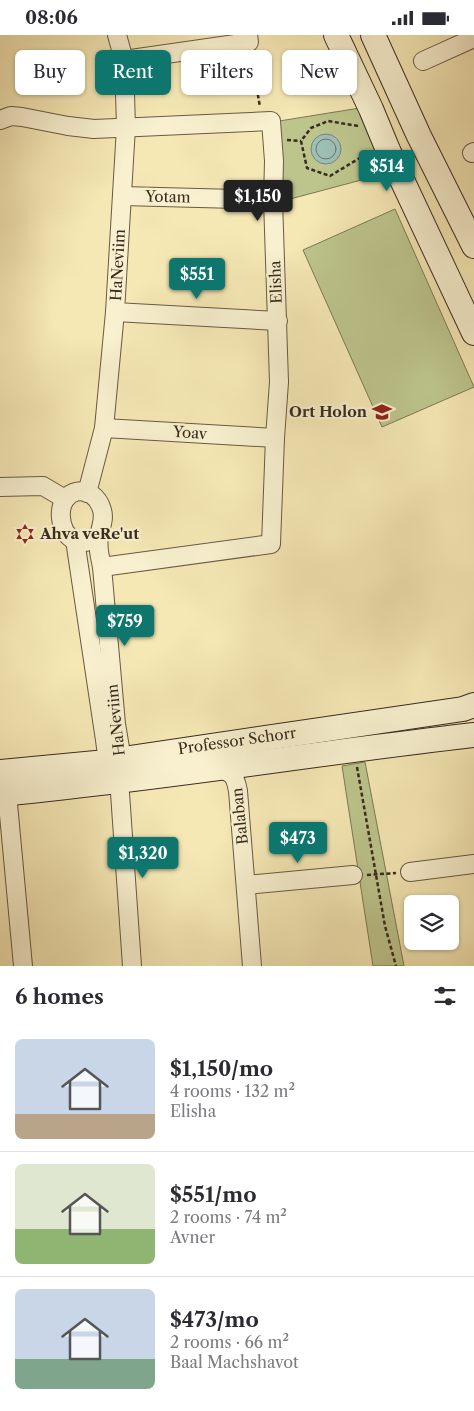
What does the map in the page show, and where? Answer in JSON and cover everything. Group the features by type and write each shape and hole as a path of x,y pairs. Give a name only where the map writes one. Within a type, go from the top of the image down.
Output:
{"street":[{"name":"HaNeviim","path":"117,35 121,50"},
{"path":"336,35 388,150 459,297 474,333"},
{"path":"373,35 419,136 474,246"},
{"path":"423,61 474,38"},
{"path":"171,52 249,39"},
{"name":"HaNeviim","path":"87,493 104,428 115,313 126,127 125,95"},
{"path":"0,120 10,116 85,129 262,121"},
{"name":"Elisha","path":"102,567 271,544 279,382 278,321 273,200 274,161 271,121 262,121"},
{"name":"Yotam","path":"122,196 273,200"},
{"path":"115,313 278,321"},
{"name":"Yoav","path":"104,428 275,438"},
{"path":"0,487 43,487 65,499"},
{"path":"83,491 87,493 94,496 99,503 103,520 99,536 92,542 84,543 75,540 66,533 62,526 62,507 65,499 73,492 83,491"},
{"name":"HaNeviim","path":"99,536 98,550 102,567 116,723 112,766"},
{"name":"HaNeviim","path":"75,540 112,766"},
{"name":"Professor Schorr","path":"2,786 112,766 463,709 474,705"},
{"name":"Professor Schorr","path":"112,766 217,768 474,735"},
{"path":"112,766 132,966"},
{"name":"Balaban","path":"217,768 228,771 236,779 252,966"},
{"path":"2,786 23,966"},
{"path":"410,872 474,864"},
{"path":"246,885 353,875"}],"path":[{"path":"249,39 262,121"},
{"path":"371,109 370,116 357,127 328,121 311,128 301,141 308,168 330,176 368,153 387,157 388,150"},
{"path":"354,749 385,926 396,966"},
{"path":"353,875 410,872"}],"green space":[{"path":"366,107 395,171 279,202 273,122"},
{"path":"395,209 474,387 382,427 303,250"},
{"path":"365,762 404,966 373,966 342,766"}],"water":[{"path":"326,134 337,138 341,149 337,160 326,164 315,160 311,149 315,138"}],"place":[{"name":"Ort Holon","path":"382,412"},
{"name":"Ahva veRe'ut","path":"25,534"}]}
